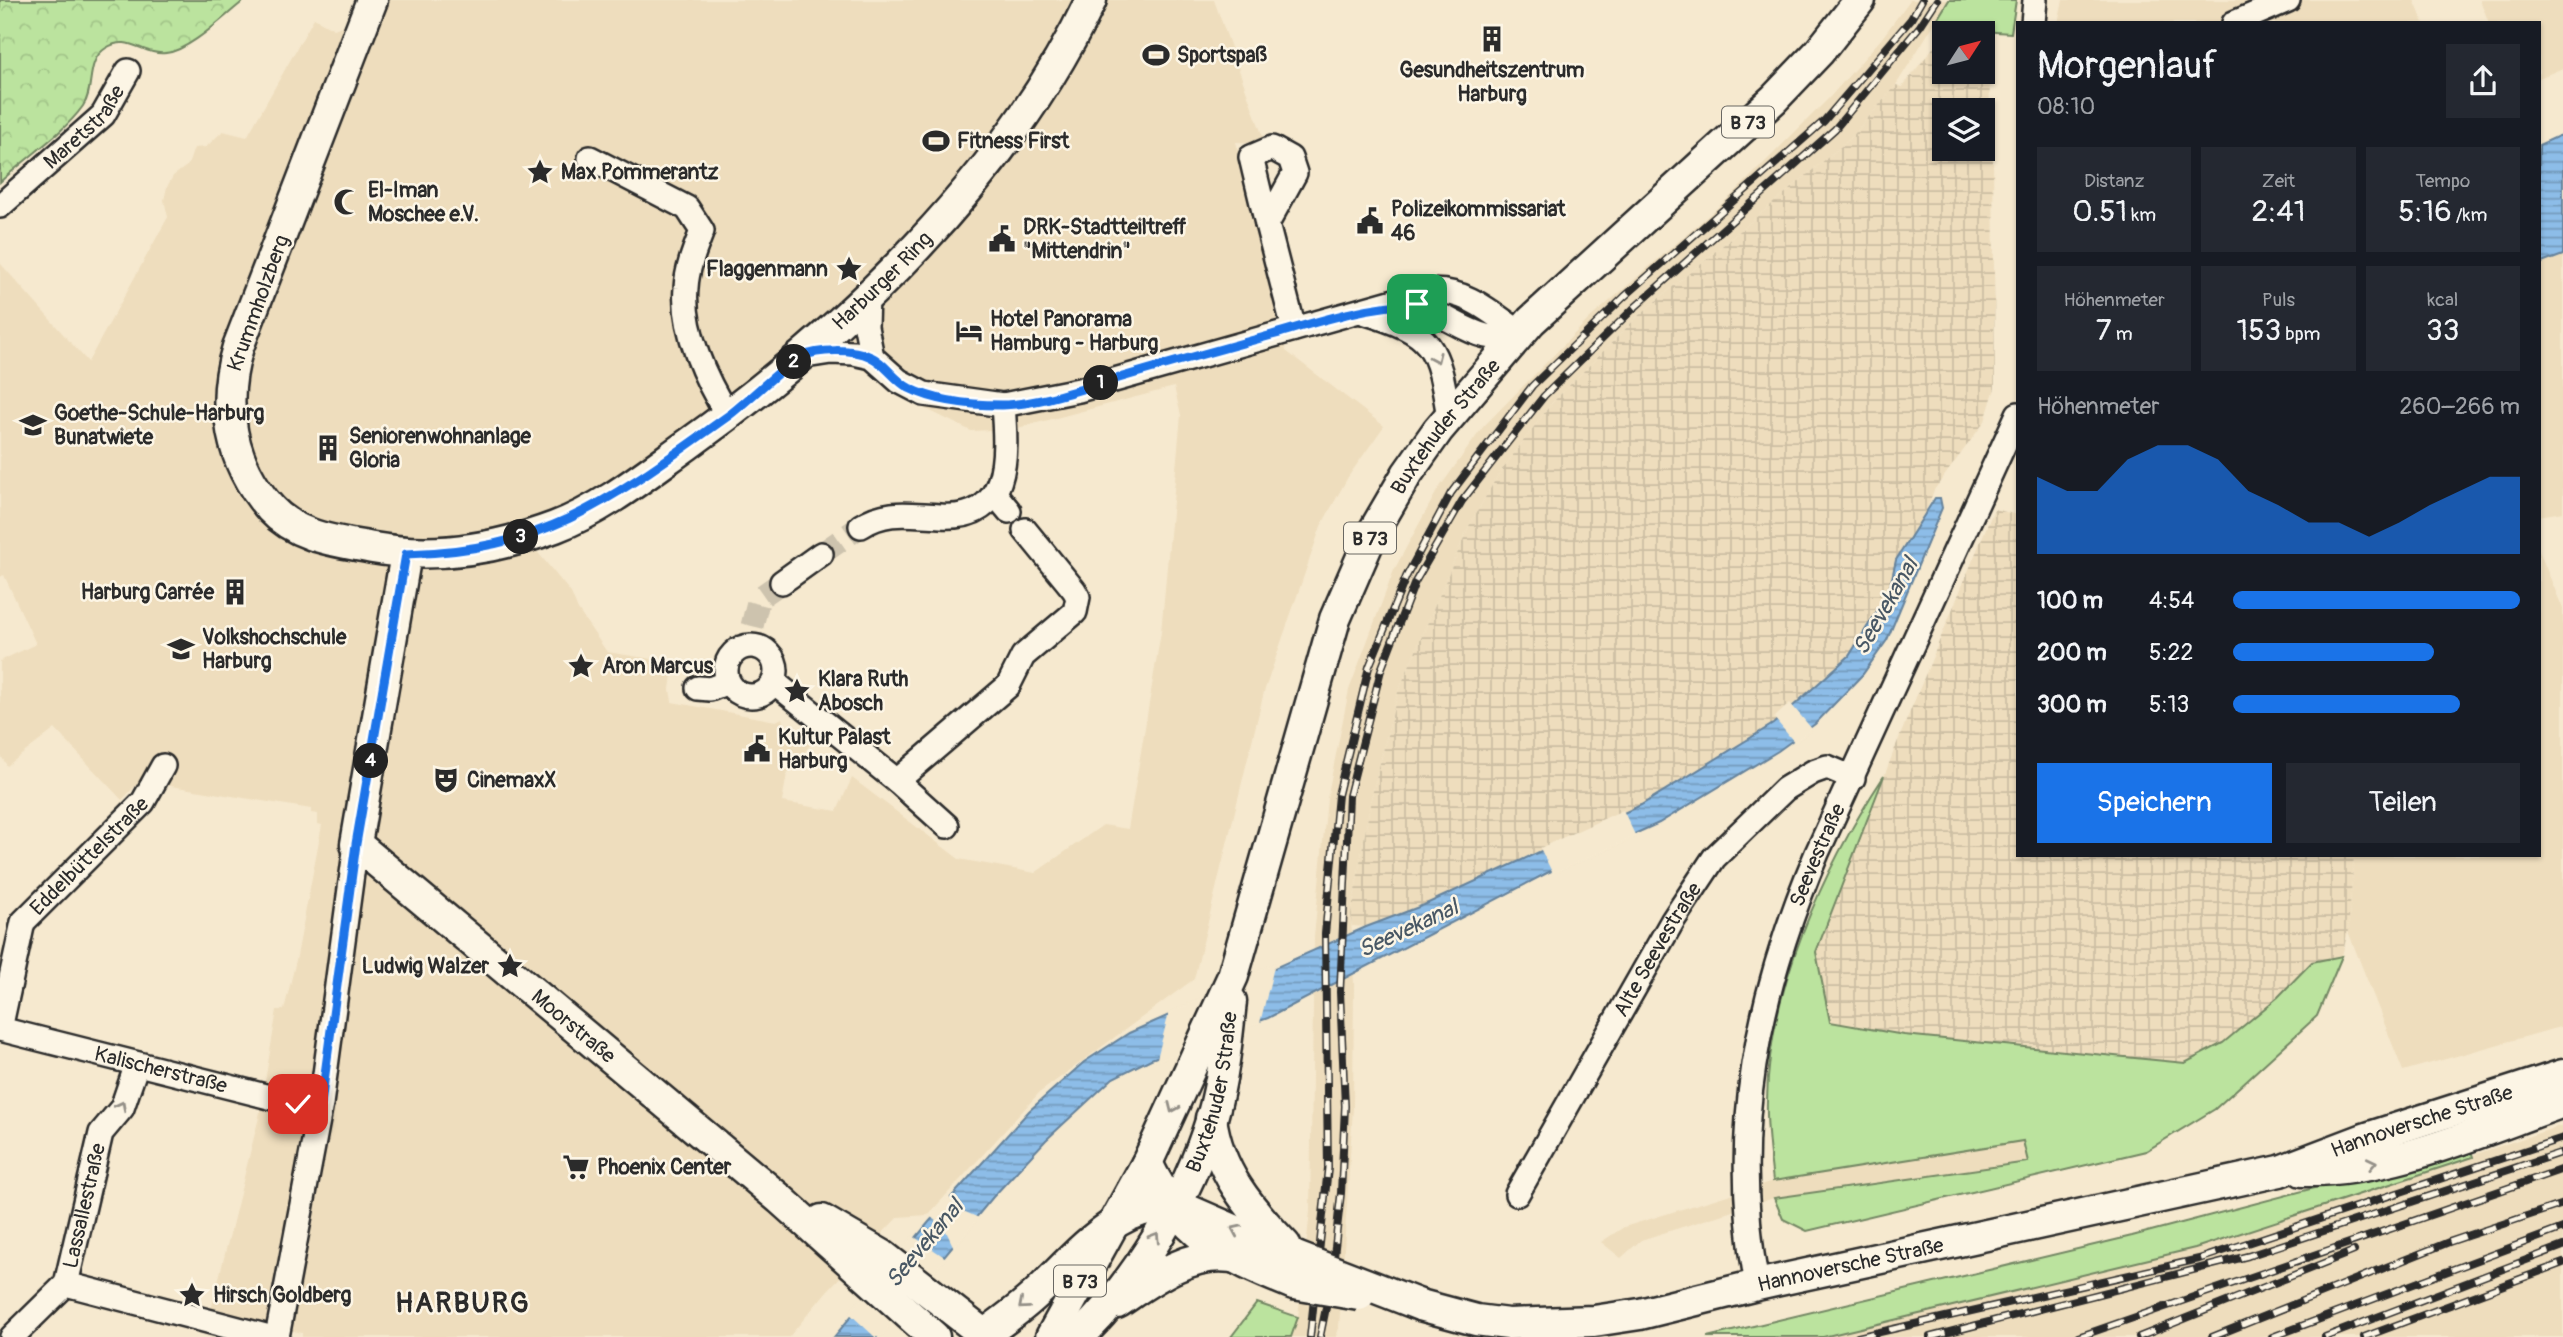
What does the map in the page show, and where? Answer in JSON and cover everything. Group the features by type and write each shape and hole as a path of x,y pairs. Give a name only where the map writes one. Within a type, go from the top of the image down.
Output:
{"main road":[{"name":"Krummholzberg","path":"372,0 238,348 231,370 228,418 232,436 249,475 268,505 284,520 305,533 327,540 406,554"},
{"name":"Harburger Ring","path":"406,554 471,550 556,526 606,501 728,416 799,357 909,254 1010,134 1051,77 1091,0"},
{"name":"Buxtehuder Straße","path":"1147,1163 1233,976 1335,619 1378,524 1407,474 1449,417 1520,333 1798,75 1860,0"},
{"path":"356,844 406,554"},
{"name":"Moorstraße","path":"356,844 789,1207 874,1265 942,1301 984,1336"},
{"name":"Buxtehuder Straße","path":"1174,1206 1212,1118 1227,1038 1233,976"},
{"name":"Hannoversche Straße","path":"1147,1163 1174,1206 1205,1242 1231,1257 1295,1270 1485,1322 1541,1324 1640,1314 1757,1285 2280,1171 2364,1139 2563,1075"},
{"name":"Hannoversche Straße","path":"2280,1171 2331,1172 2383,1161 2563,1102"},
{"path":"1212,1118 1218,1149 1240,1194 1295,1270"},
{"name":"B 73","path":"1051,1337 1147,1163"},
{"path":"984,1336 1028,1301 1110,1226 1143,1209 1174,1206 1295,1270"},
{"name":"B 73","path":"1106,1323 1174,1206"},
{"path":"1079,1337 1106,1323 1188,1262 1212,1256 1231,1257"},
{"name":"Moorstraße","path":"874,1265 925,1329"},
{"path":"942,1301 952,1337"}],"street":[{"path":"2033,21 2035,0"},
{"path":"2239,21 2288,0"},
{"name":"Maretstraße","path":"0,206 103,115 128,71"},
{"path":"590,158 687,208 702,230 689,268 685,300 689,325 706,375 728,416"},
{"path":"1267,223 1294,329"},
{"path":"867,294 866,327 872,357"},
{"path":"799,357 841,351 872,357 899,381 924,394 1003,405 1079,390 1388,305 1423,306 1484,336 1504,338 1520,333"},
{"path":"1360,311 1412,330 1428,344 1440,366 1449,417"},
{"path":"861,526 876,517 896,513 944,517 1002,503 1007,448 1003,405"},
{"name":"Seevestraße","path":"1757,1285 1746,1212 1746,1175 1752,1068 1773,968 1793,909 2016,418"},
{"path":"897,780 1008,686 1023,656 1075,612 1078,597 1074,590 1025,530"},
{"path":"782,582 821,554"},
{"path":"752,636 774,660 774,682 763,694 750,697 737,692 728,682 726,668 730,657 752,636"},
{"path":"698,688 710,689 728,682"},
{"path":"774,682 897,780 947,826"},
{"name":"Eddelbüttelstraße","path":"0,1029 9,950 23,922 143,802 163,766"},
{"name":"Alte Seevestraße","path":"1517,1194 1666,931 1714,858 1785,789 1813,772 1827,768 1853,778"},
{"path":"277,1337 321,1104 356,844"},
{"name":"Kalischerstraße","path":"0,1029 293,1103 321,1104"},
{"name":"Lassallestraße","path":"12,1337 66,1284 101,1133 122,1108 136,1064"},
{"path":"66,1284 269,1337"}],"shaded area":[{"path":"361,0 1214,0 1265,143 1236,142 1286,351 1384,426 1348,477 1321,526 1264,692 1194,979 1039,1093 928,1215 898,1217 827,1291 789,1337 302,1337 302,1333 211,1310 259,1117 277,1010 284,1010 297,956 322,825 318,824 318,814 311,813 311,809 140,781 122,800 55,729 7,766 0,754 0,661 36,644 4,575 0,577 0,263 88,362 168,217 164,200 167,187 173,176 188,165 194,148 206,147 223,131 247,137 314,18 334,29 350,23","holes":["816,362 852,362 906,399 971,431 1014,429 1174,387 1181,415 1161,632 1128,829 1103,825 1035,873 959,859 852,778 837,811 782,802 787,774 810,745 783,723 782,718 776,721 672,702 670,689 673,668 677,663 607,652 578,610 571,593 531,544"]},
{"path":"1910,0 1949,0 1936,21 1932,21 1932,27 1896,85 1851,138 1638,316 1551,404 1498,475 1469,526 1398,692 1371,799 1351,914 1354,986 1353,1108 1339,1328 1336,1337 1291,1337 1298,1317 1310,1212 1314,937 1327,799 1349,690 1394,570 1437,491 1483,427 1589,319 1732,195 1830,97 1882,38"},
{"path":"2063,0 2414,0 2423,21 2058,21"},
{"path":"2480,0 2563,0 2563,68 2541,77 2541,21 2488,21"},
{"path":"1932,49 1932,84 1990,84 1990,98 1932,98 1932,161 1993,161 1995,388 1985,421 1934,490 1923,519 1896,560 1889,591 1849,656 1773,724 1641,805 1424,905 1366,927 1352,926 1351,914 1371,799 1398,692 1469,526 1498,475 1551,404 1638,316 1851,138 1896,85 1902,87"},
{"path":"2563,255 2563,512 2541,516 2541,263"},
{"path":"1994,509 2016,514 2016,857 2354,857 2348,931 2342,956 2312,962 2278,997 2223,1043 2185,1063 1904,1035 1830,1022 1816,952 1897,743"},
{"path":"2541,556 2563,609 2563,1026 2403,1071 2348,931 2354,857 2541,857"},
{"path":"2563,1125 2563,1337 1823,1337 2195,1248"},
{"path":"2024,1141 2028,1162 1774,1198 1641,1240 1621,1258 1601,1242 1624,1227 1773,1181"}],"green space":[{"path":"0,0 245,0 197,39 176,50 158,53 122,43 106,48 95,60 89,92 83,106 55,136 0,182"},
{"path":"1949,0 2016,0 2011,33 1995,32 1995,21 1941,21 1938,18"},
{"path":"1884,776 1816,952 1830,1022 1904,1035 2185,1063 2223,1043 2278,997 2312,962 2342,956 2317,1016 2215,1109 2146,1151 1807,1231 1783,1219 1774,1198 2028,1162 2023,1141 1773,1181 1767,1101 1777,1016 1803,931 1821,890"},
{"path":"2470,1147 2473,1157 2195,1248 1823,1337 1707,1337 2132,1236"},
{"path":"1257,1303 1298,1317 1291,1337 1231,1337"}],"water":[{"path":"2563,134 2563,255 2541,263 2541,144"},
{"name":"Seevekanal","path":"1935,498 1940,498 1942,508 1887,640 1863,674 1815,724 1778,751 1659,823 1547,873 1268,1018 1151,1059 1113,1078 1046,1140 993,1197 877,1337 834,1337 929,1222 1029,1111 1084,1062 1129,1033 1366,927 1424,905 1641,805 1773,724 1849,656 1889,592 1896,560"}],"pier":[{"path":"1790,703 1812,729 1795,743 1774,718"},
{"path":"1623,810 1636,837 1553,874 1540,848"},
{"path":"1275,963 1260,1023 1156,1062 1169,1013"},
{"path":"948,1196 963,1211 979,1218 954,1248 945,1229 930,1216"},
{"path":"913,1236 946,1258 881,1337 875,1337 849,1313"}],"tunnel":[{"path":"821,554 861,526"},
{"path":"752,626 759,598 782,582"}],"railway":[{"path":"1310,1337 1328,1168 1325,934 1338,795 1369,667 1406,577 1451,493 1532,386 1624,297 1824,121 1911,19 1922,0"},
{"path":"1320,1337 1331,1283 1341,1193 1345,1106 1340,992 1349,796 1381,670 1415,582 1462,501 1544,396 1633,309 1835,129 1920,26 1937,0"},
{"path":"1858,1337 2199,1259 2563,1138"},
{"path":"1930,1337 2248,1256 2563,1152"},
{"path":"2078,1337 2563,1169"},
{"path":"2212,1337 2449,1242 2563,1204"},
{"path":"2272,1337 2563,1228"},
{"path":"2325,1337 2563,1246"},
{"path":"2139,1337 2354,1251"},
{"path":"2364,1337 2563,1263"}],"place":[{"name":"Gesundheitszentrum Harburg","path":"1492,39"},
{"name":"Sportspaß","path":"1156,55"},
{"name":"Fitness First","path":"936,141"},
{"name":"Max Pommerantz","path":"540,172"},
{"name":"El-Iman Moschee e.V.","path":"347,202"},
{"name":"Polizeikommissariat 46","path":"1370,221"},
{"name":"DRK-Stadtteiltreff \"Mittendrin\"","path":"1002,239"},
{"name":"Flaggenmann","path":"849,269"},
{"name":"Hotel Panorama Hamburg - Harburg","path":"969,331"},
{"name":"Goethe-Schule-Harburg Bunatwiete","path":"33,425"},
{"name":"Seniorenwohnanlage Gloria","path":"328,448"},
{"name":"Harburg Carrée","path":"235,592"},
{"name":"Volkshochschule Harburg","path":"181,649"},
{"name":"Aron Marcus","path":"581,666"},
{"name":"Klara Ruth Abosch","path":"797,691"},
{"name":"Kultur Palast Harburg","path":"757,749"},
{"name":"CinemaxX","path":"446,780"},
{"name":"Ludwig Walzer","path":"510,966"},
{"name":"Phoenix Center","path":"576,1167"},
{"name":"Hirsch Goldberg","path":"192,1295"}],"district":[{"name":"HARBURG","path":"463,1302"}],"route":[{"path":"298,1104 321,1104 356,844 406,554 471,550 536,533 577,517 606,501 728,416 799,357 841,351 872,357 899,381 924,394 972,403 1003,405 1079,390 1324,320 1388,305 1417,304"}]}
